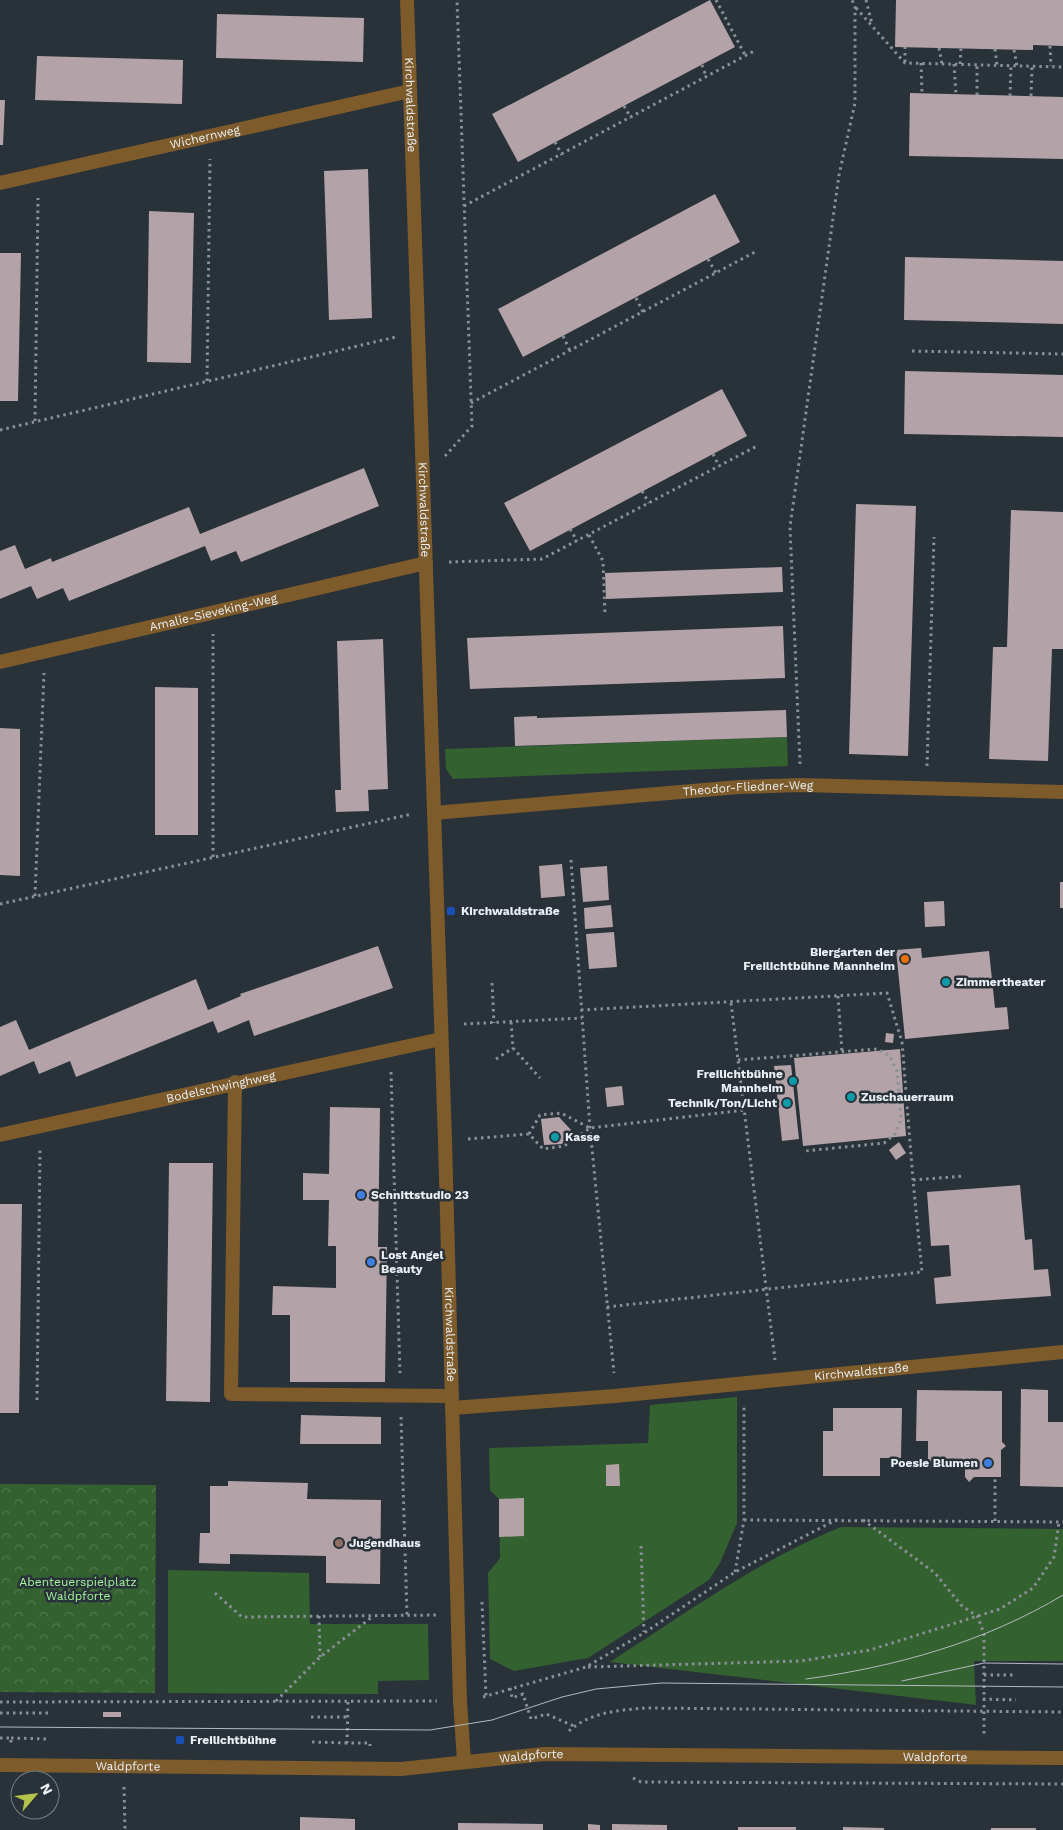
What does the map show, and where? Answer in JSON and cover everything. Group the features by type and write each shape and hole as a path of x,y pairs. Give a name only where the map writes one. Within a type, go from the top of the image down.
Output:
{"street":[{"name":"Kirchwaldstraße","path":"407,0 445,1141 457,1614 464,1761"},
{"name":"Wichernweg","path":"0,183 410,91"},
{"name":"Amalie-Sieveking-Weg","path":"0,662 426,563"},
{"name":"Theodor-Fliedner-Weg","path":"434,813 739,787 801,785 1063,792"},
{"name":"Bodelschwinghweg","path":"0,1135 391,1049 441,1032"},
{"path":"235,1082 231,1394 401,1398 452,1402"},
{"name":"Kirchwaldstraße","path":"452,1402 615,1396 1063,1352"},
{"name":"Waldpforte","path":"0,1765 401,1769 544,1754 1063,1758"}],"path":[{"path":"422,456 445,456 472,426 456,0"},
{"path":"716,0 745,55"},
{"path":"852,0 855,7 905,63 1063,67"},
{"path":"866,0 872,25"},
{"path":"801,785 790,527 839,175 856,103 855,7"},
{"path":"1050,46 1051,66"},
{"path":"905,47 905,63"},
{"path":"939,48 942,64"},
{"path":"960,64 961,48"},
{"path":"995,49 997,65"},
{"path":"1014,50 1017,66"},
{"path":"464,206 754,51"},
{"path":"921,63 922,94"},
{"path":"954,64 956,95"},
{"path":"702,65 706,76"},
{"path":"977,95 978,65"},
{"path":"1010,96 1011,66"},
{"path":"1031,96 1032,66"},
{"path":"624,106 630,118"},
{"path":"207,381 210,136"},
{"path":"555,142 562,155"},
{"path":"35,421 38,174"},
{"path":"472,403 755,252"},
{"path":"708,259 716,273"},
{"path":"636,298 643,312"},
{"path":"0,430 418,332"},
{"path":"563,336 570,351"},
{"path":"912,351 1063,354"},
{"path":"426,563 542,559 757,446"},
{"path":"713,454 719,466"},
{"path":"642,492 648,503"},
{"path":"570,529 577,541"},
{"path":"589,534 603,561 605,615"},
{"path":"926,789 934,537"},
{"path":"213,857 214,613"},
{"path":"35,896 44,653"},
{"path":"0,904 405,814 434,813"},
{"path":"571,860 590,1128 615,1396"},
{"path":"492,983 494,1023"},
{"path":"582,1010 887,993 902,1042 922,1272 607,1307"},
{"path":"838,996 842,1052"},
{"path":"731,1003 778,1380"},
{"path":"441,1032 494,1023 582,1018"},
{"path":"511,1022 513,1048 540,1078"},
{"path":"496,1058 513,1048"},
{"path":"391,1049 407,1615"},
{"path":"738,1060 877,1049 889,1055 897,1071 901,1120 895,1134 884,1142 805,1151"},
{"path":"529,1134 543,1149 564,1146 590,1128 745,1110"},
{"path":"529,1134 540,1115 561,1113 590,1128"},
{"path":"37,1400 40,1126"},
{"path":"445,1141 529,1134"},
{"path":"913,1180 965,1176"},
{"path":"734,1572 744,1520 744,1384"},
{"path":"995,1477 995,1520"},
{"path":"586,1667 644,1633 734,1572 838,1519"},
{"path":"0,1702 460,1701 586,1667 801,1661 870,1650 1000,1609 1033,1588 1054,1557 1061,1522 863,1519 744,1520"},
{"path":"863,1519 935,1573 962,1605 978,1617 984,1634 984,1758"},
{"path":"641,1546 644,1633"},
{"path":"214,1593 242,1617 457,1614"},
{"path":"319,1616 320,1657"},
{"path":"276,1701 320,1657 372,1616"},
{"path":"984,1675 1016,1675"},
{"path":"510,1688 512,1698 523,1694 531,1719 546,1714 574,1726"},
{"path":"983,1699 1016,1700"},
{"path":"347,1743 348,1702"},
{"path":"544,1754 574,1726 610,1711 646,1708 1063,1712"},
{"path":"0,1713 48,1714"},
{"path":"311,1717 348,1716"},
{"path":"11,1738 48,1739"},
{"path":"312,1742 370,1743 370,1769"},
{"path":"593,1755 641,1782 1063,1784"},
{"path":"124,1767 125,1830"}],"green space":[{"path":"787,737 788,766 453,779 446,769 445,749"},
{"path":"737,1397 737,1523 720,1563 709,1580 588,1658 514,1671 490,1659 488,1573 500,1558 499,1499 490,1490 489,1448 648,1443 650,1405"},
{"name":"Abenteuerspielplatz Waldpforte","path":"0,1484 156,1485 155,1693 0,1692"},
{"path":"841,1527 1063,1529 1063,1661 974,1661 976,1705 610,1662 752,1571 811,1540"},
{"path":"168,1570 309,1573 310,1624 428,1624 429,1680 378,1681 378,1694 168,1693"}],"building":[{"path":"710,0 735,47 518,162 492,114"},
{"path":"896,0 1063,0 1063,46 1033,45 1033,50 895,47"},
{"path":"217,14 364,18 363,62 216,58"},
{"path":"37,56 183,60 182,104 35,100"},
{"path":"910,93 1063,97 1063,159 909,156"},
{"path":"0,100 5,100 3,145 0,145"},
{"path":"368,169 372,318 329,320 324,171"},
{"path":"715,194 740,242 523,357 498,309"},
{"path":"149,211 194,213 191,363 147,362"},
{"path":"0,253 21,253 18,401 0,401"},
{"path":"905,257 1063,261 1063,324 904,320"},
{"path":"905,371 1063,375 1063,437 904,434"},
{"path":"722,389 747,436 530,551 504,503"},
{"path":"364,468 379,506 241,562 236,551 211,561 205,546 69,601 63,588 37,599 31,586 0,599 0,551 15,545 25,569 51,558 52,562 189,507 200,534"},
{"path":"856,504 916,506 908,756 849,754"},
{"path":"1011,510 1063,512 1063,649 1052,649 1048,761 989,759 993,647 1007,647"},
{"path":"782,567 783,592 606,599 605,573"},
{"path":"783,626 785,678 470,689 467,638"},
{"path":"383,639 388,789 368,790 369,811 336,812 335,790 341,790 337,641"},
{"path":"155,687 198,688 198,835 155,835"},
{"path":"786,710 787,737 515,746 514,717 537,716 537,718"},
{"path":"0,728 20,729 20,876 0,875"},
{"path":"562,864 565,896 541,898 539,866"},
{"path":"607,866 609,900 583,902 580,868"},
{"path":"1060,882 1063,882 1063,908 1060,908"},
{"path":"944,901 945,926 925,927 924,902"},
{"path":"611,905 613,927 585,929 584,908"},
{"path":"614,932 617,967 589,969 586,934"},
{"path":"378,946 393,988 254,1036 249,1020 218,1033 213,1021 76,1077 70,1061 39,1074 34,1061 0,1076 0,1027 16,1020 29,1050 196,979 208,1010 241,996 240,994"},
{"name":"Zimmertheater","path":"921,948 922,958 989,951 995,1008 1007,1007 1009,1029 905,1039 896,950"},
{"path":"886,1033 894,1034 893,1043 885,1042"},
{"name":"Zuschauerraum","path":"900,1049 906,1136 803,1146 794,1058"},
{"name":"Technik/Ton/Licht","path":"791,1065 799,1139 782,1141 774,1066"},
{"path":"622,1086 624,1105 607,1107 605,1088"},
{"path":"330,1107 380,1108 378,1247 387,1247 385,1382 290,1382 290,1315 272,1315 273,1286 336,1288 336,1246 328,1246 329,1200 303,1200 303,1173 329,1174"},
{"name":"Kasse","path":"559,1117 571,1130 562,1144 544,1145 541,1119"},
{"path":"899,1142 906,1153 896,1160 889,1150"},
{"path":"169,1163 213,1163 210,1402 166,1401"},
{"path":"1020,1185 1025,1240 1032,1239 1034,1270 1048,1269 1051,1296 936,1304 934,1278 951,1276 949,1245 931,1246 927,1192"},
{"path":"0,1204 22,1204 19,1413 0,1413"},
{"path":"1021,1389 1048,1390 1048,1422 1063,1422 1063,1487 1020,1486"},
{"path":"917,1390 1002,1391 1002,1442 1006,1446 1001,1450 1001,1477 974,1477 969,1482 965,1477 965,1469 928,1467 928,1441 916,1441"},
{"path":"833,1408 902,1408 901,1458 880,1458 880,1476 823,1476 823,1431 833,1431"},
{"path":"301,1415 381,1417 381,1444 300,1444"},
{"path":"619,1464 620,1486 606,1486 606,1465"},
{"path":"228,1481 308,1483 307,1499 381,1500 380,1584 326,1583 326,1556 230,1554 230,1564 199,1563 200,1533 210,1533 210,1486 228,1486"},
{"path":"524,1498 524,1536 499,1537 499,1499"},
{"path":"103,1712 121,1712 121,1717 103,1717"},
{"path":"300,1817 355,1819 355,1830 300,1830"},
{"path":"458,1823 543,1824 543,1830 458,1830"},
{"path":"588,1824 600,1825 600,1830 588,1830"},
{"path":"612,1824 667,1825 667,1830 612,1830"},
{"path":"738,1827 796,1827 796,1830 738,1830"},
{"path":"843,1827 884,1828 884,1830 843,1830"},
{"path":"991,1828 1036,1828 1036,1830 991,1830"}],"tram line":[{"path":"806,1679 906,1660 939,1650 1002,1626 1033,1612 1063,1595"},
{"path":"902,1681 984,1663 1063,1664"},
{"path":"0,1727 430,1730 492,1720 562,1697 596,1689 661,1683 1063,1687"}],"place":[{"name":"Kirchwaldstraße","path":"451,911"},
{"name":"Biergarten der Freilichtbühne Mannheim","path":"905,959"},
{"name":"Zimmertheater","path":"946,982"},
{"name":"Freilichtbühne Mannheim","path":"793,1081"},
{"name":"Zuschauerraum","path":"851,1097"},
{"name":"Technik/Ton/Licht","path":"787,1103"},
{"name":"Kasse","path":"555,1137"},
{"name":"Schnittstudio 23","path":"361,1195"},
{"name":"Lost Angel Beauty","path":"371,1262"},
{"name":"Poesie Blumen","path":"988,1463"},
{"name":"Jugendhaus","path":"339,1543"},
{"name":"Freilichtbühne","path":"180,1740"}]}
